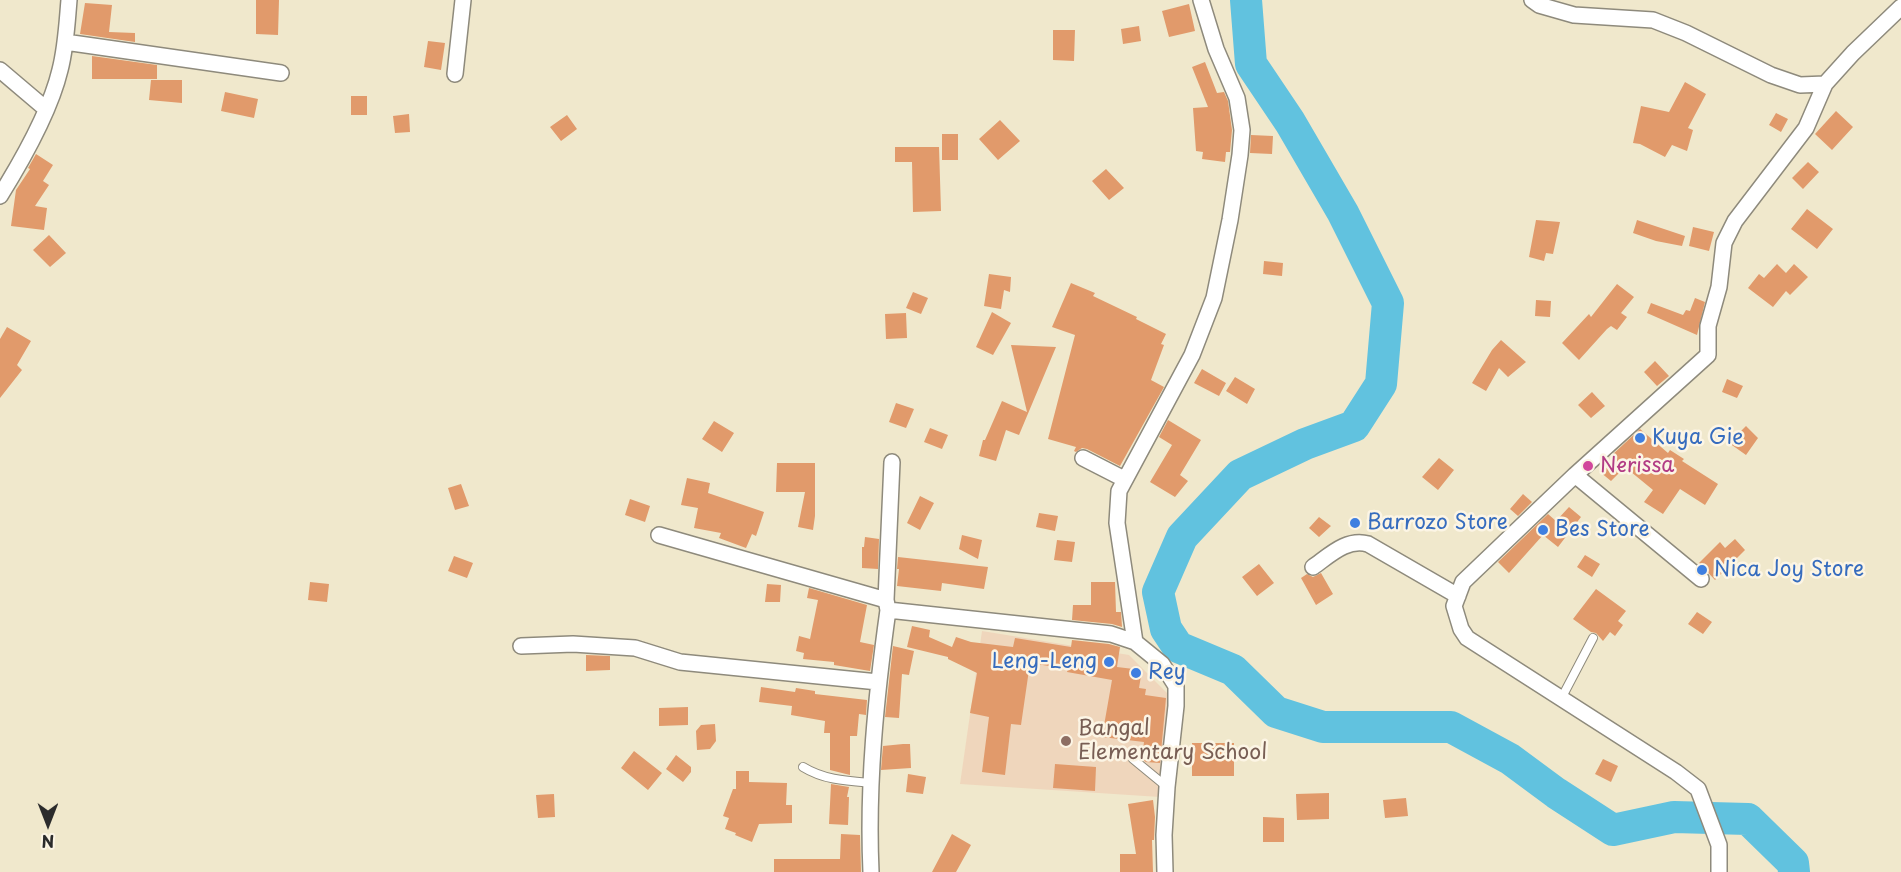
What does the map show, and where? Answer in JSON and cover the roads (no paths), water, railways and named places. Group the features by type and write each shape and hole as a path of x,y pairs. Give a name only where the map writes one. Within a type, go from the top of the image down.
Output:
{"street":[{"path":"0,196 21,163 54,90 61,68 69,0"},
{"path":"454,74 463,0"},
{"path":"1136,642 1117,523 1119,491 1192,356 1214,298 1230,220 1242,130 1237,98 1216,49 1201,0"},
{"path":"1532,0 1539,5 1574,15 1653,20 1686,33 1771,75 1800,85 1825,84"},
{"path":"1719,872 1719,845 1698,789 1676,772 1467,638 1461,629 1454,606 1463,582 1575,475 1708,356 1708,326 1719,287 1724,243 1735,221 1806,128 1825,84 1853,53 1901,7"},
{"path":"65,42 281,73"},
{"path":"0,70 46,109"},
{"path":"1083,458 1124,479"},
{"path":"871,872 869,832 878,682 887,605 892,462"},
{"path":"1575,475 1701,579"},
{"path":"659,535 887,605 1111,634 1136,642 1162,664 1176,686 1164,835 1165,872"},
{"path":"1313,567 1343,547 1359,542 1368,544 1458,596"},
{"path":"521,646 573,644 635,648 680,662 878,682"}],"lane":[{"path":"1561,699 1593,638"},
{"path":"1133,759 1167,787"},
{"path":"803,767 815,775 872,783"}],"waterway":[{"path":"1246,0 1251,64 1290,122 1343,213 1388,303 1381,384 1354,426 1305,444 1240,475 1182,537 1158,592 1166,629 1178,647 1233,670 1276,712 1323,727 1451,727 1510,759 1556,793 1613,830 1674,817 1748,819 1793,863 1794,872"}],"place":[{"name":"Kuya Gie","path":"1640,438"},
{"name":"Nerissa","path":"1588,466"},
{"name":"Barrozo Store","path":"1355,523"},
{"name":"Bes Store","path":"1543,530"},
{"name":"Nica Joy Store","path":"1702,570"},
{"name":"Leng-Leng","path":"1109,662"},
{"name":"Rey","path":"1136,673"},
{"name":"Bangal Elementary School","path":"1066,741"}]}
